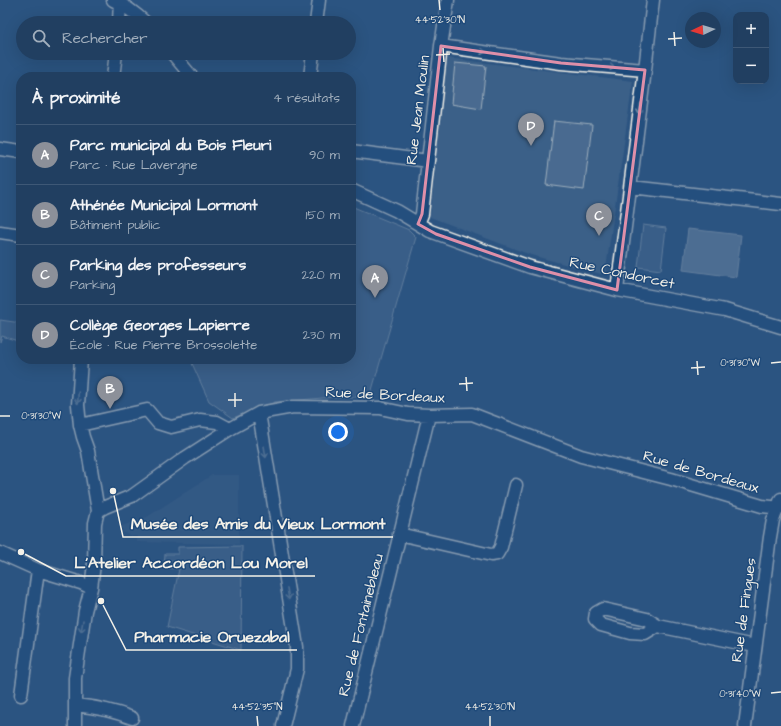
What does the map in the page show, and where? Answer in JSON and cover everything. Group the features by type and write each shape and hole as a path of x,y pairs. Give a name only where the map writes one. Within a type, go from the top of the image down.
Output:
{"street":[{"path":"317,16 319,0"},
{"name":"Rue Jean Moulin","path":"418,224 422,214 441,46 448,0"},
{"path":"617,290 631,187 653,0"},
{"path":"117,1 118,16"},
{"path":"117,1 138,16"},
{"path":"441,46 561,63 645,70"},
{"path":"114,72 115,60"},
{"path":"178,60 188,72"},
{"path":"311,72 312,60"},
{"path":"0,149 16,151"},
{"path":"356,153 428,161"},
{"path":"631,187 781,204"},
{"name":"Rue Condorcet","path":"356,192 397,211 430,231 530,267 617,290 725,310 781,327"},
{"path":"0,232 16,234"},
{"path":"75,726 74,705 79,644 91,588 94,564 95,523 98,511 88,450 80,424 78,405 81,364"},
{"name":"Rue de Bordeaux","path":"98,511 132,496 185,458 230,429 259,413 292,407 380,408 408,414 429,415 472,414 582,456 671,479 762,506 780,505"},
{"path":"80,424 147,410 158,423 171,427 200,420 217,422 230,429"},
{"path":"259,413 297,647 297,669 283,726"},
{"name":"Rue de Fontainebleau","path":"353,726 429,415"},
{"path":"399,534 491,555 498,554 516,485"},
{"name":"Rue de Fingues","path":"745,726 770,537 773,520 780,505"},
{"path":"0,553 38,570 81,583 91,588"},
{"path":"21,694 38,570"},
{"path":"658,626 755,646"},
{"path":"74,705 99,707 132,718"}],"highlighted area":[{"path":"441,46 561,63 645,70 617,290 530,267 436,234 418,224 422,214"}],"shaded area":[{"path":"447,58 633,81 605,275 531,255 430,217"},
{"path":"455,63 486,66 481,109 451,104"},
{"path":"554,121 592,125 584,190 546,185"},
{"path":"356,208 409,230 416,237 370,397 335,397 275,402 233,418 209,401 192,364 356,364"},
{"path":"643,225 666,228 661,270 638,267"},
{"path":"688,229 741,235 736,277 683,270"},
{"path":"0,320 16,322 16,340 2,336 0,342"},
{"path":"212,475 239,475 239,544 137,542 137,536 132,536 123,532 122,526 147,517"},
{"path":"242,546 241,650 167,627 179,569 164,568 165,554 178,554 178,547"}],"place":[{"name":"Collège Georges Lapierre","path":"531,146"},
{"name":"Parking des professeurs","path":"599,236"},
{"name":"Parc municipal du Bois Fleuri","path":"375,298"},
{"name":"Athénée Municipal Lormont","path":"110,409"},
{"name":"Musée des Amis du Vieux Lormont","path":"113,491"},
{"name":"L'Atelier Accordéon Lou Morel","path":"21,552"},
{"name":"Pharmacie Oruezabal","path":"101,601"}]}
